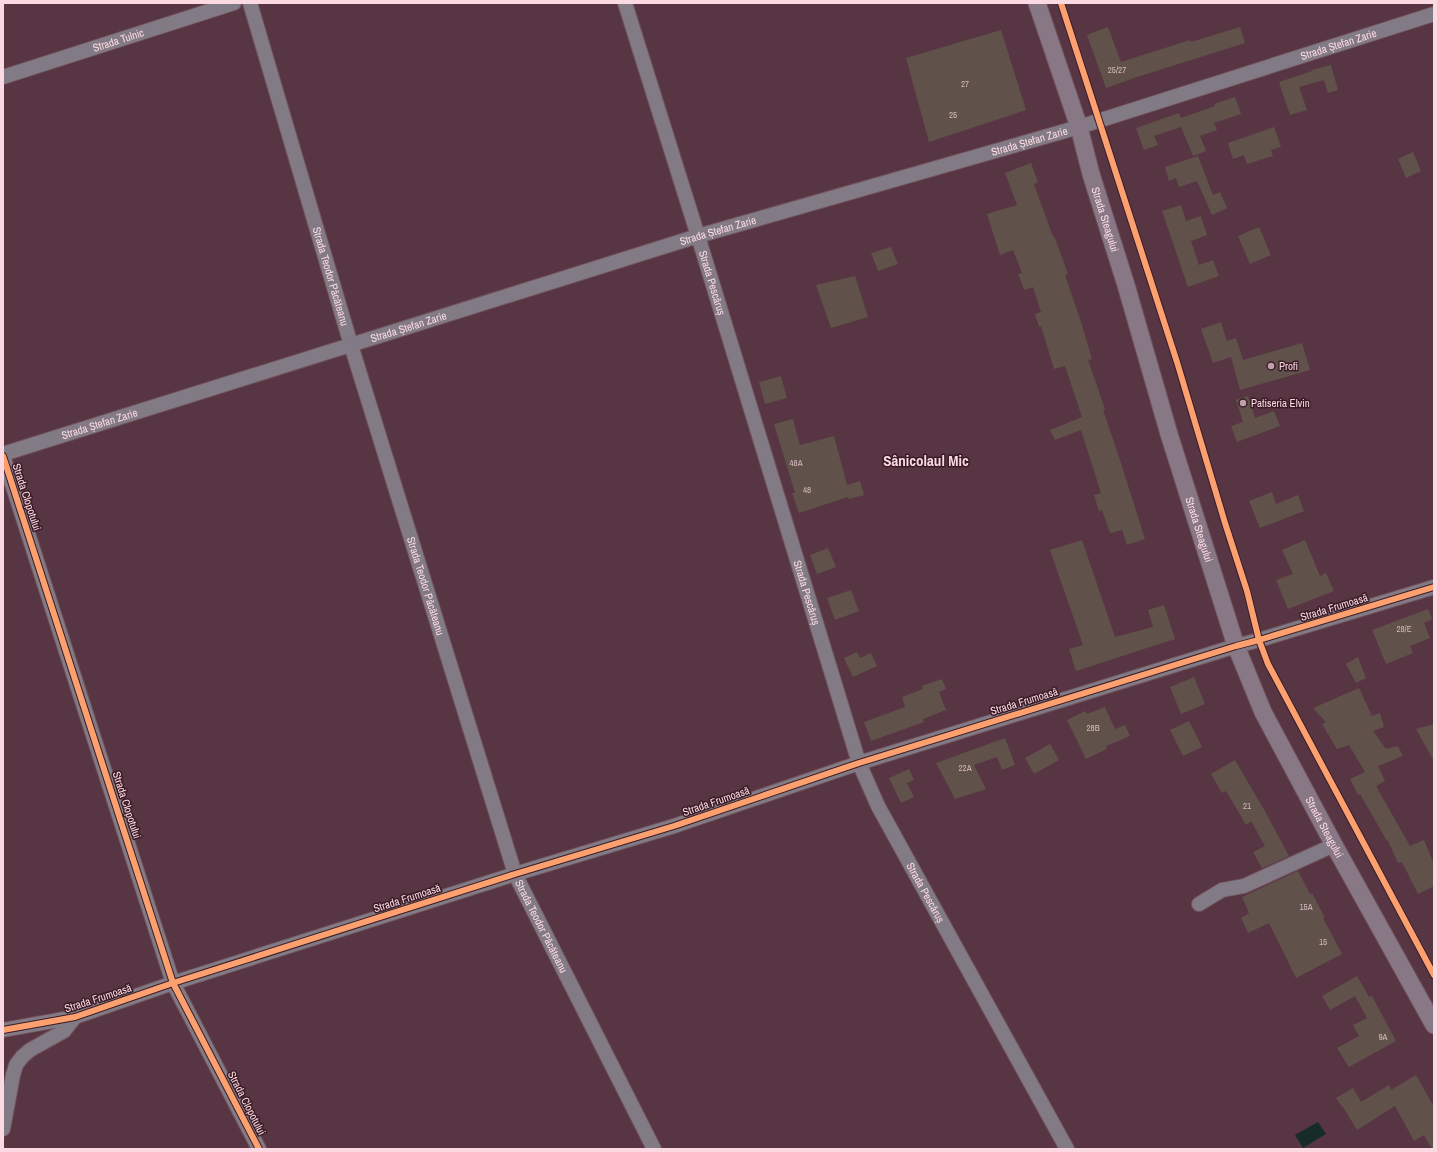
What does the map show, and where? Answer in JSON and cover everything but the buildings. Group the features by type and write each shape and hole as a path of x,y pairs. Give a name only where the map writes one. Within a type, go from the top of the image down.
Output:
{"main road":[{"name":"Strada Steagului","path":"1037,3 1079,127 1091,174 1126,285 1169,434 1236,646 1263,712 1334,845 1434,1025"}],"street":[{"name":"Strada Tulnic","path":"3,77 234,3"},
{"name":"Strada Teodor Păcăteanu","path":"250,3 351,345 515,874 654,1149"},
{"name":"Strada Pescăruș","path":"625,3 698,236 859,763 878,806 1067,1149"},
{"name":"Strada Ștefan Zarie","path":"3,455 698,236 1079,127 1433,14"},
{"name":"Strada Clopotului","path":"3,455 174,983 259,1149"},
{"name":"Strada Frumoasă","path":"3,1030 75,1018 174,983 515,874 674,826 859,763 1236,646 1434,587"},
{"path":"1199,904 1222,890 1244,886 1334,845"},
{"path":"3,1129 16,1065 30,1050 64,1031 75,1018"}],"shaded area":[{"path":"1318,1122 1326,1134 1303,1148 1295,1135"}],"cycle path":[{"path":"1061,3 1177,362 1247,591 1259,640 1268,664 1434,975"},
{"path":"3,456 173,983 259,1149"},
{"path":"3,1030 75,1017 173,983 515,874 674,826 859,763 1236,646 1434,587"}],"place":[{"name":"Profi","path":"1271,366"},
{"name":"Patiseria Elvin","path":"1243,403"}],"district":[{"name":"Sânicolaul Mic","path":"926,460"}]}
